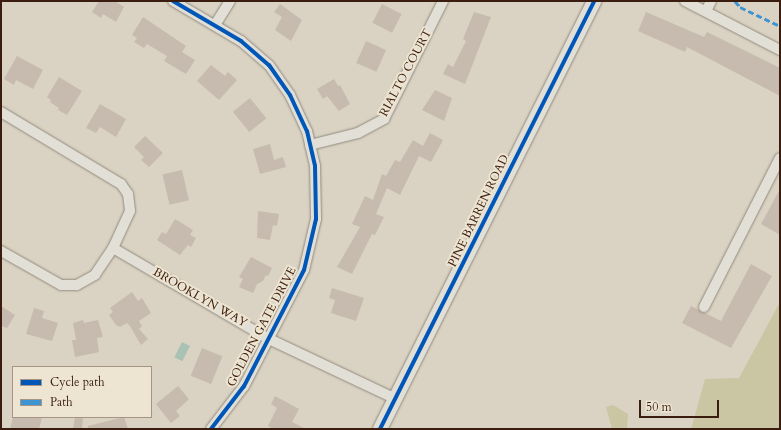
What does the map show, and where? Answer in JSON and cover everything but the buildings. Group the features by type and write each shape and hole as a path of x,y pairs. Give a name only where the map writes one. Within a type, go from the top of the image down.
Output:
{"main road":[{"name":"PINE BARREN ROAD","path":"380,429 594,1"}],"street":[{"name":"GOLDEN GATE DRIVE","path":"173,1 215,25 269,65 290,95 307,131 317,196 313,237 304,270 244,386 220,419 210,429"},
{"path":"215,25 230,1"},
{"name":"RIALTO COURT","path":"310,145 358,133 384,119 443,1"},
{"path":"685,1 780,50"},
{"path":"706,11 711,1"},
{"path":"1,112 121,184 128,194 130,211 113,248 95,275 77,285 62,285 1,251"},
{"path":"704,307 780,158"},
{"name":"BROOKLYN WAY","path":"113,248 269,339 396,399"}],"shaded area":[{"path":"780,302 780,429 691,429 705,379 739,378"},
{"path":"182,342 190,346 182,361 174,357"},
{"path":"613,405 628,414 627,429 612,429 606,407"}],"marked path":[{"path":"735,1 740,7 780,26"}],"cycle path":[{"path":"173,1 241,41 269,65 290,95 307,131 315,166 316,219 304,270 244,386 211,429"},
{"path":"380,429 594,1"}]}
